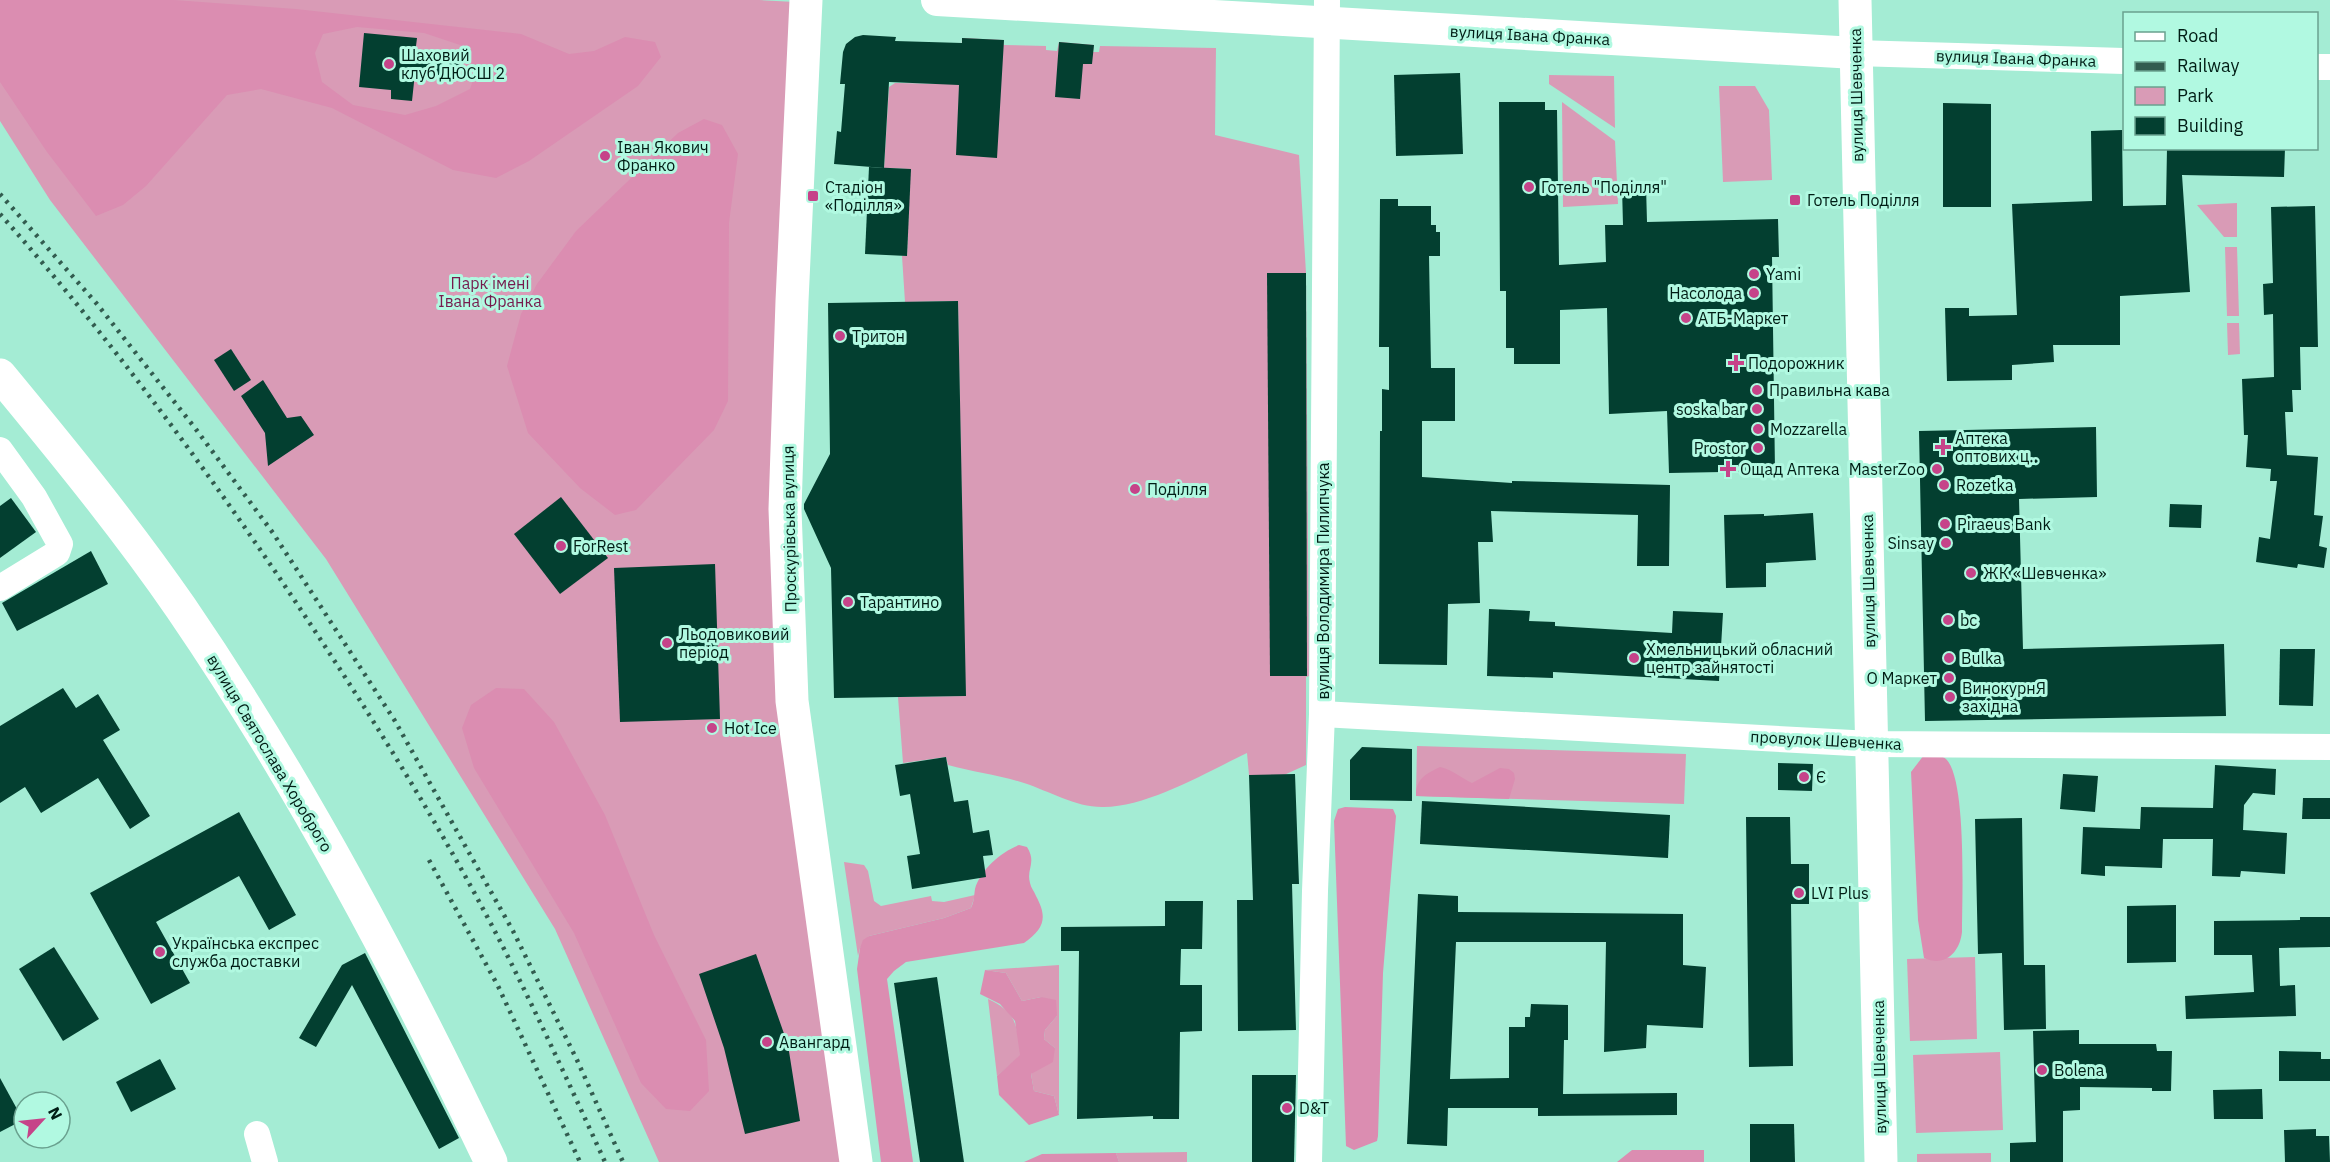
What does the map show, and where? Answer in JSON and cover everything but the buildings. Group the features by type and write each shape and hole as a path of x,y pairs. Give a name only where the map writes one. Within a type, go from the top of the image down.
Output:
{"main road":[{"name":"Проскурівська вулиця","path":"806,0 792,289 785,509 792,701 856,1162"},
{"name":"вулиця Шевченка","path":"1855,0 1881,1162"},
{"name":"вулиця Святослава Хороброго","path":"0,375 60,448 163,583 284,770 408,992 491,1162"}],"street":[{"name":"вулиця Івана Франка","path":"937,0 1326,11 1855,53 2123,61"},
{"name":"вулиця Володимира Пилипчука","path":"1309,1162 1315,891 1322,714 1326,11"},
{"path":"0,450 34,497 60,544 57,553 0,588"},
{"name":"провулок Шевченка","path":"1322,714 1871,744 2330,747"},
{"path":"257,1134 265,1162"}],"green space":[{"name":"Парк імені Івана Франка","path":"0,0 759,0 795,2 774,509 846,1162 659,1162 555,929 326,559 50,200 0,121"},
{"name":"Поділля","path":"962,38 1003,40 1004,45 1046,46 1046,50 1057,51 1059,42 1094,45 1093,52 1099,52 1100,46 1216,48 1215,135 1299,155 1306,273 1309,676 1306,677 1306,765 1284,775 1249,775 1247,753 1176,788 1138,802 1102,807 1072,802 1015,780 948,765 946,757 903,763 898,697 965,696 958,301 905,302 902,256 907,256 910,169 884,168 889,87 895,83 947,84 961,58"},
{"path":"1549,75 1614,76 1615,128 1549,84"},
{"path":"1719,86 1755,86 1769,110 1772,180 1723,182"},
{"path":"1562,102 1615,141 1618,204 1563,207"},
{"path":"2237,203 2237,237 2224,237 2197,205"},
{"path":"2225,247 2237,247 2239,316 2227,316"},
{"path":"2227,323 2239,323 2240,354 2228,355"},
{"path":"1417,746 1686,754 1684,804 1416,796"},
{"path":"844,862 864,865 868,871 874,901 881,906 931,896 932,901 944,902 975,895 971,908 944,918 869,936 860,948 858,956"},
{"path":"1975,957 1977,1039 1910,1041 1907,959"},
{"path":"1059,965 1059,1115 1054,1096 1034,1091 1031,1074 1055,1048 1044,1039 1045,1030 1057,1016 1041,997 1022,1001 1006,973 985,970"},
{"path":"988,999 1005,1009 1014,1021 1021,1055 997,1076"},
{"path":"2000,1052 2003,1130 1916,1133 1913,1055"},
{"path":"1187,1152 1187,1162 1119,1162 1116,1153"},
{"path":"1991,1153 1991,1162 1917,1162 1917,1154"}],"shaded area":[{"path":"0,0 174,0 296,9 521,34 569,54 594,51 625,37 655,42 661,57 638,86 529,161 496,178 453,170 332,108 261,89 227,95 146,186 123,205 96,216 47,152 0,82","holes":["357,27 424,33 463,46 476,71 470,89 436,106 405,115 353,105 322,82 315,53 323,34"]},
{"path":"704,119 722,125 738,154 729,223 728,401 714,430 636,510 615,515 580,488 528,433 507,366 521,314 537,284 576,231 678,133"},
{"path":"496,688 524,689 554,722 605,815 654,935 706,1040 709,1091 690,1111 666,1109 641,1083 574,933 474,768 462,728 471,705"},
{"path":"1924,755 1944,757 1953,771 1962,841 1961,939 1950,956 1939,961 1924,958 1918,920 1911,772"},
{"path":"1440,767 1472,783 1500,768 1509,769 1514,773 1515,779 1509,799 1416,796 1420,781"},
{"path":"1345,807 1393,809 1396,816 1383,973 1378,1136 1377,1141 1354,1150 1346,1146 1334,821 1338,809"},
{"path":"1019,845 1027,847 1030,853 1030,883 1042,911 1042,923 1036,933 1024,943 906,962 887,979 913,1162 881,1162 857,969 863,940 869,936 944,918 971,908 981,875 998,857"},
{"path":"985,970 1006,973 1022,1001 1041,997 1056,1000 1057,1016 1045,1030 1044,1039 1055,1048 1053,1062 1031,1074 1034,1091 1054,1096 1059,1115 1029,1125 999,1095 997,1076 1020,1055 1015,1021 1000,1004 980,994"},
{"path":"1632,1150 1704,1150 1704,1162 1617,1162"},
{"path":"1116,1153 1119,1162 1024,1162 1042,1154"}],"railway":[{"path":"0,194 97,304 195,428 273,533 395,721 513,931 577,1060 623,1162"},
{"path":"0,214 82,310 160,410 270,564 358,697 409,778 503,947 605,1162"},
{"path":"429,860 498,986 580,1162"}],"place":[{"name":"Шаховий клуб ДЮСШ 2","path":"389,64"},
{"name":"Іван Якович Франко","path":"605,156"},
{"name":"Готель \"Поділля\"","path":"1529,187"},
{"name":"Стадіон «Поділля»","path":"813,196"},
{"name":"Готель Поділля","path":"1795,200"},
{"name":"Yami","path":"1754,274"},
{"name":"Насолода","path":"1754,293"},
{"name":"АТБ-Маркет","path":"1686,318"},
{"name":"Тритон","path":"840,336"},
{"name":"Подорожник","path":"1736,363"},
{"name":"Правильна кава","path":"1757,390"},
{"name":"soska bar","path":"1757,409"},
{"name":"Mozzarella","path":"1758,429"},
{"name":"Аптека оптових ц‥","path":"1943,447"},
{"name":"Prostor","path":"1758,448"},
{"name":"Ощад Аптека","path":"1728,469"},
{"name":"MasterZoo","path":"1937,469"},
{"name":"Rozetka","path":"1944,485"},
{"name":"Поділля","path":"1135,489"},
{"name":"Piraeus Bank","path":"1945,524"},
{"name":"Sinsay","path":"1946,543"},
{"name":"ForRest","path":"561,546"},
{"name":"ЖК «Шевченка»","path":"1971,573"},
{"name":"Тарантино","path":"848,602"},
{"name":"bc","path":"1948,620"},
{"name":"Льодовиковий період","path":"667,643"},
{"name":"Хмельницький обласний центр зайнятості","path":"1634,658"},
{"name":"Bulka","path":"1949,658"},
{"name":"О Маркет","path":"1949,678"},
{"name":"ВинокурнЯ західна","path":"1950,697"},
{"name":"Hot Ice","path":"712,728"},
{"name":"Є","path":"1804,777"},
{"name":"LVI Plus","path":"1799,893"},
{"name":"Українська експрес служба доставки","path":"160,952"},
{"name":"Авангард","path":"767,1042"},
{"name":"Bolena","path":"2042,1070"},
{"name":"D&T","path":"1287,1108"}]}
